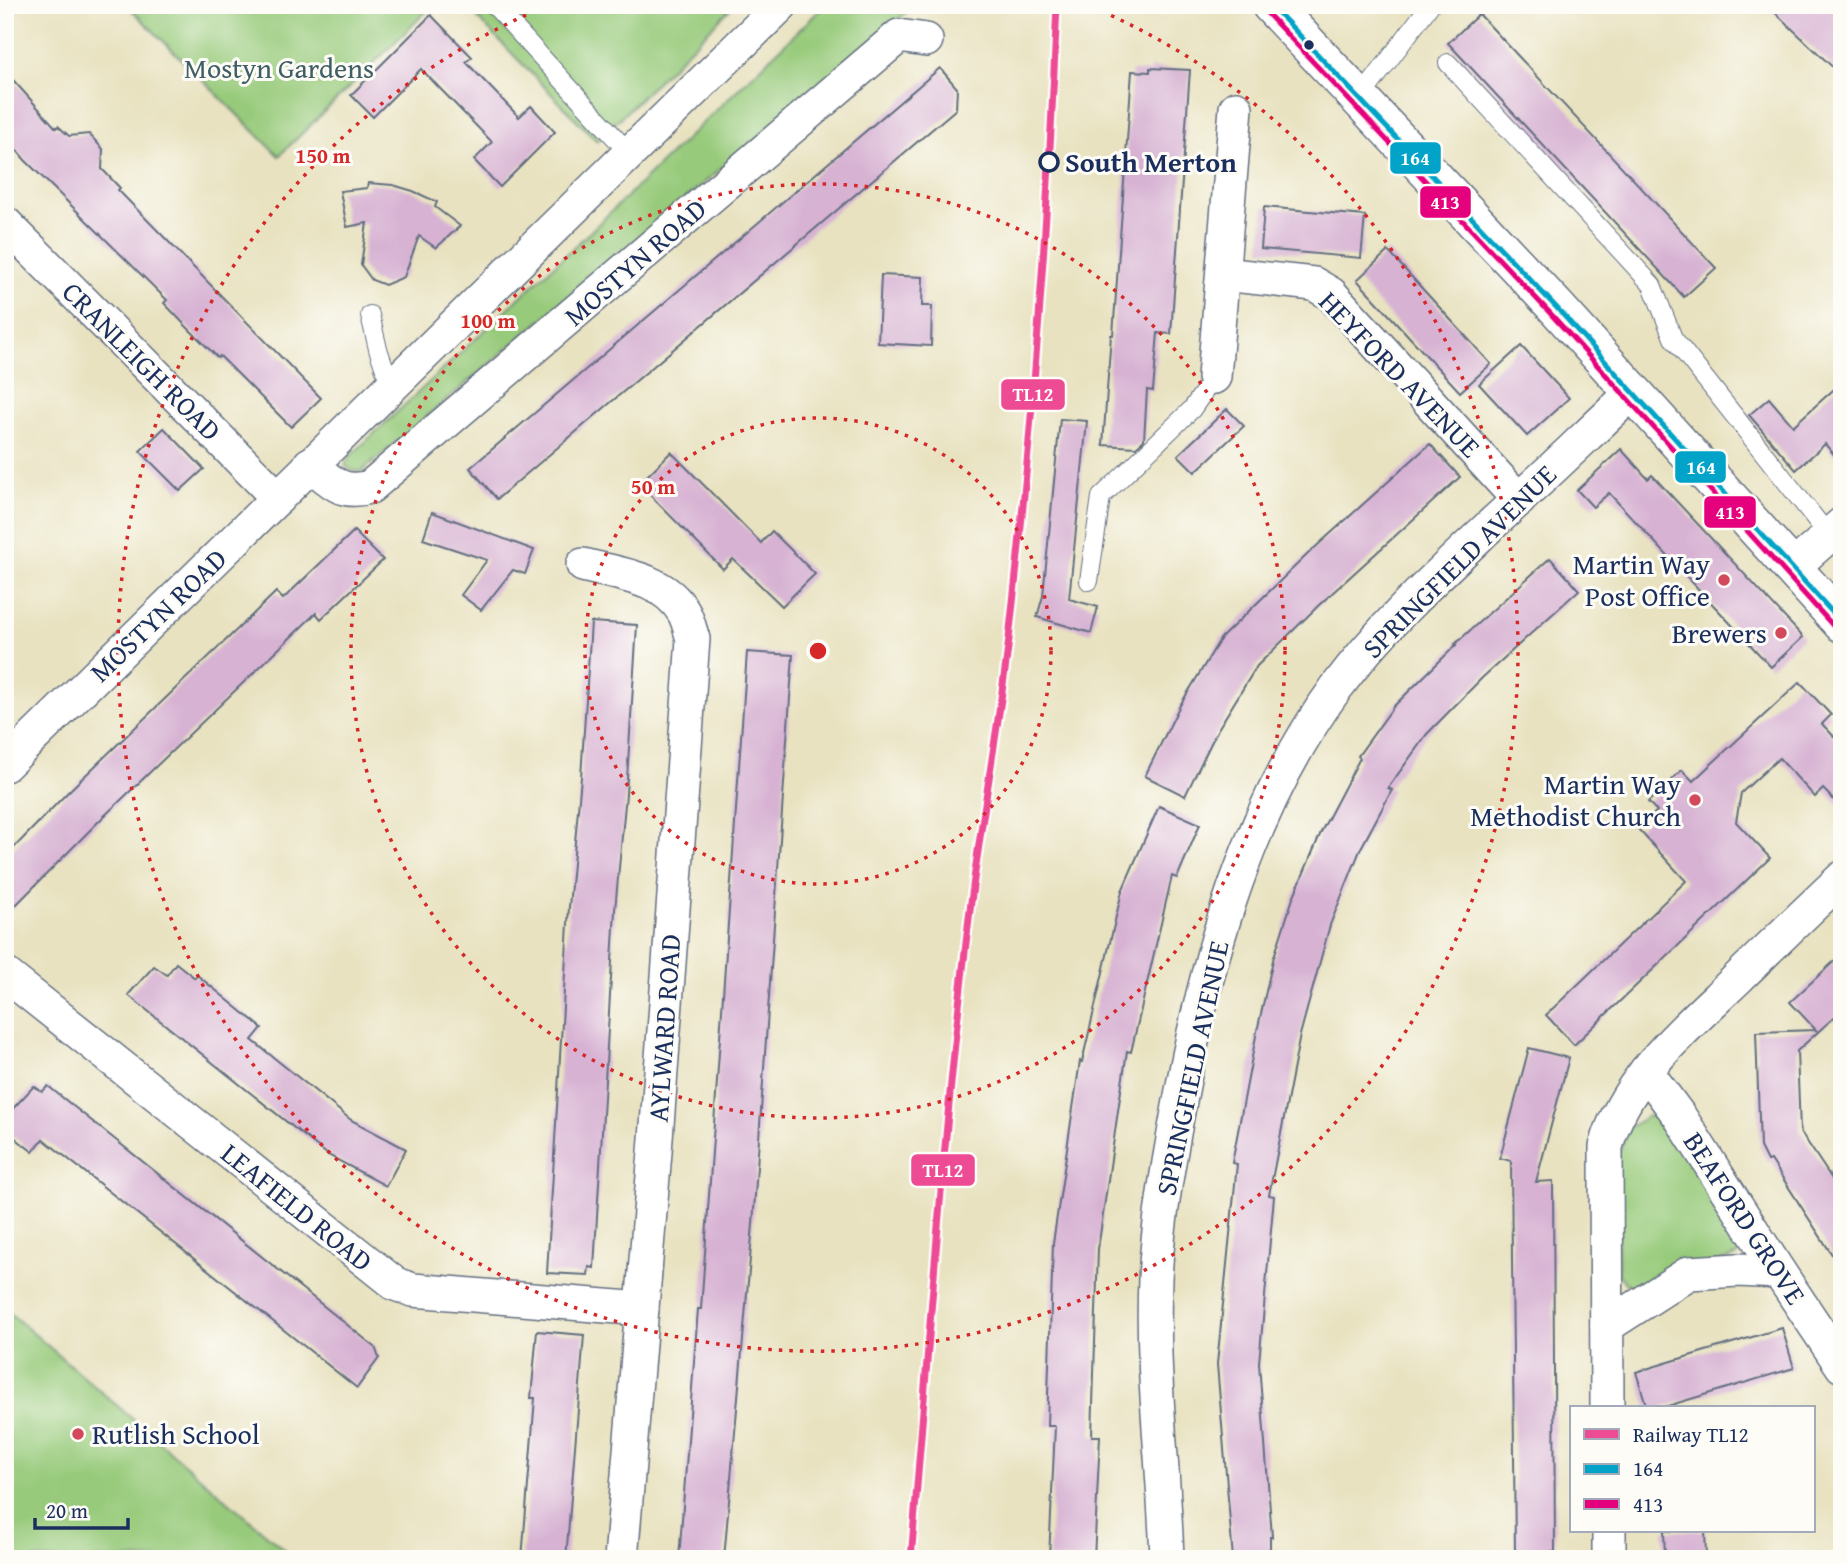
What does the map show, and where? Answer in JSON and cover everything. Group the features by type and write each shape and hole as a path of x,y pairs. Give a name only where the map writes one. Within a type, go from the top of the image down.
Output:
{"main road":[{"path":"1271,5 1633,392 1842,624"}],"street":[{"name":"MOSTYN ROAD","path":"5,765 781,5"},
{"name":"MOSTYN ROAD","path":"310,464 344,489 355,491 370,487 899,36 926,40"},
{"path":"1214,377 1236,108"},
{"name":"CRANLEIGH ROAD","path":"5,223 278,498"},
{"name":"HEYFORD AVENUE","path":"1223,274 1314,284 1331,294 1519,499"},
{"name":"SPRINGFIELD AVENUE","path":"1167,1559 1155,1332 1155,1278 1160,1225 1197,1017 1227,906 1264,812 1309,727 1364,653 1427,586 1633,392"},
{"path":"1793,568 1835,530"},
{"name":"AYLWARD ROAD","path":"583,565 653,583 662,589 684,613 693,639 621,1559"},
{"path":"1607,1406 1606,1147 1612,1125 1622,1105 1646,1071 1723,992 1842,878"},
{"name":"LEAFIELD ROAD","path":"5,974 395,1284 413,1290 642,1309"},
{"name":"BEAFORD GROVE","path":"1646,1071 1680,1117 1842,1366"},
{"path":"1607,1326 1689,1273 1738,1270 1779,1272"},
{"path":"1609,1532 1609,1559"}],"lane":[{"path":"494,5 629,153"},
{"path":"1359,100 1430,5"},
{"path":"1448,63 1653,285 1673,338 1835,530"},
{"path":"370,315 377,349 391,387"},
{"path":"1089,581 1101,497 1192,409 1214,377"}],"green space":[{"name":"Mostyn Gardens","path":"127,5 433,5 279,156"},
{"path":"465,5 734,5 597,141"},
{"path":"825,5 915,5 361,472 350,470 345,465 349,457 593,229"},
{"path":"1648,1116 1669,1122 1742,1238 1742,1249 1737,1256 1636,1289 1625,1283 1618,1273 1617,1158 1628,1128"},
{"name":"Rutlish School","path":"5,1309 295,1559 5,1559"}],"building":[{"path":"1767,5 1828,5 1842,18 1842,76"},
{"path":"1479,14 1716,268 1684,297 1448,43"},
{"path":"431,15 472,57 466,62 519,117 531,106 555,132 500,187 474,160 492,142 421,69 373,117 351,95"},
{"path":"940,68 957,88 956,109 497,499 470,468"},
{"path":"1150,68 1190,70 1171,334 1158,333 1153,391 1147,390 1144,440 1136,447 1103,445 1132,71 1150,72"},
{"path":"5,71 56,128 58,126 69,136 89,134 103,149 102,169 120,188 118,190 321,398 291,427 185,325 164,303 167,300 25,160 5,136"},
{"path":"368,183 393,185 437,202 435,207 460,226 436,248 419,236 404,277 385,285 372,280 361,265 367,223 347,227 340,191 367,188"},
{"path":"1264,207 1365,216 1361,258 1261,249"},
{"path":"1388,251 1491,364 1460,392 1357,280"},
{"path":"881,275 923,277 922,306 932,306 931,346 878,343"},
{"path":"1521,346 1569,398 1527,436 1479,384"},
{"path":"1842,382 1842,464 1825,444 1796,470 1749,415 1769,398 1793,426"},
{"path":"1227,409 1244,426 1195,472 1178,455"},
{"path":"1060,419 1087,421 1069,599 1098,607 1091,633 1037,617 1043,596"},
{"path":"164,428 204,469 180,491 140,451"},
{"path":"1430,444 1460,477 1319,605 1257,666 1218,729 1185,796 1145,776 1179,707 1221,638 1310,552"},
{"path":"1621,449 1648,479 1652,475 1803,637 1771,667 1609,493 1593,507 1577,490"},
{"path":"671,452 761,543 772,531 815,574 782,606 733,559 723,569 639,484"},
{"path":"432,512 534,550 525,574 513,570 481,610 461,595 487,560 423,539"},
{"path":"354,531 383,560 321,619 316,613 97,823 5,916 5,857 69,791 276,592 283,599"},
{"path":"1550,558 1579,590 1482,678 1427,734 1388,788 1392,790 1361,848 1330,925 1300,1035 1269,1195 1274,1196 1259,1363 1272,1537 1270,1559 1233,1559 1217,1364 1237,1164 1232,1163 1273,960 1293,898 1322,830 1360,758 1358,756 1394,706 1455,644"},
{"path":"591,622 637,625 615,910 594,1268 589,1267 588,1275 547,1273 569,907"},
{"path":"747,652 793,655 753,1224 724,1559 679,1559 698,1309 701,1309"},
{"name":"Martin Way Methodist Church","path":"1800,682 1831,715 1822,724 1842,745 1842,808 1823,789 1815,797 1779,758 1741,793 1736,822 1770,858 1574,1045 1546,1015 1686,881 1638,829 1657,811 1648,802 1682,770 1693,781"},
{"path":"1159,806 1200,824 1177,878 1172,876 1131,1052 1127,1051 1098,1249 1092,1436 1100,1436 1094,1559 1049,1559 1055,1426 1047,1426 1053,1243 1080,1061 1082,1062 1122,891"},
{"path":"1842,954 1842,1010 1797,1051 1800,1131 1842,1194 1842,1270 1760,1147 1756,1032 1816,1030 1790,1002"},
{"path":"176,963 195,978 197,975 262,1028 252,1040 351,1120 406,1149 386,1186 328,1155 128,995 154,966 167,975"},
{"path":"1529,1048 1569,1058 1536,1182 1553,1181 1555,1552 1515,1552 1511,1161 1500,1158"},
{"path":"34,1086 42,1092 48,1086 375,1347 379,1358 357,1388 43,1139 33,1152 5,1130 5,1117"},
{"path":"1782,1328 1794,1368 1668,1406 1646,1406 1636,1372"},
{"path":"537,1331 584,1335 566,1559 522,1559 535,1398 531,1398"},
{"path":"1664,1532 1705,1532 1706,1555 1665,1556"}],"rail line":[{"name":"TL12","path":"911,1559 960,998 973,883 1009,639 1025,481 1044,243 1057,5"}],"transit line":[{"name":"164","path":"1271,5 1556,307 1842,623"},
{"name":"413","path":"1265,11 1550,313 1836,629"}],"place":[{"name":"South Merton","path":"1049,162"},
{"name":"Martin Way Post Office","path":"1724,580"},
{"name":"Brewers","path":"1781,633"},
{"name":"Martin Way Methodist Church","path":"1695,800"},
{"name":"Rutlish School","path":"78,1434"}]}
